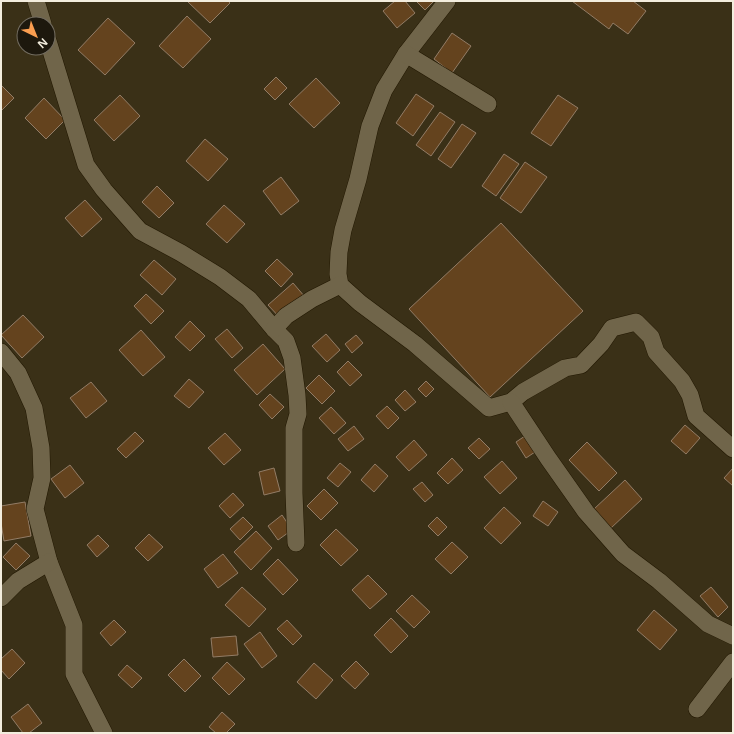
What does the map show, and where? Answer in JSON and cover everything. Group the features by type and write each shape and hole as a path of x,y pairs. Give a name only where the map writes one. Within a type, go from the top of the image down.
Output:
{"street":[{"path":"36,1 41,16"},
{"path":"447,1 406,54 384,90 370,126 358,179 342,230 338,274 340,285 360,303 415,344 489,408 511,402 522,392 565,368 581,365 601,344 612,328 636,322 652,337 656,352 682,381 690,395 696,416 733,449"},
{"path":"406,54 488,104"},
{"path":"53,56 86,165 119,209 140,231 181,253 220,277 249,299 286,341 292,358 298,414 294,428 296,543"},
{"path":"274,329 286,316 312,299 340,285"},
{"path":"1,352 18,372 34,408 41,448 42,478 35,509 49,562 74,625 74,674 104,733"},
{"path":"511,402 586,512 623,554 659,581 708,624 733,636"},
{"path":"1,598 18,581 49,562"},
{"path":"697,709 733,662"}],"building":[{"path":"228,1 230,3 210,23 188,2"},
{"path":"395,1 405,1 415,13 397,28 383,11"},
{"path":"416,1 434,1 425,10"},
{"path":"572,1 633,1 646,11 628,34 613,23 609,29"},
{"path":"187,16 211,39 183,68 159,46"},
{"path":"108,18 135,43 105,75 78,50"},
{"path":"452,33 471,46 452,73 434,59"},
{"path":"276,77 287,88 275,100 264,89"},
{"path":"316,78 340,103 314,128 289,104"},
{"path":"1,85 14,98 1,111"},
{"path":"416,94 434,106 413,136 396,123"},
{"path":"120,95 140,116 114,141 94,120"},
{"path":"558,95 578,108 551,146 531,133"},
{"path":"44,98 65,120 46,139 25,118"},
{"path":"440,112 455,122 431,156 416,145"},
{"path":"462,124 476,133 451,168 438,159"},
{"path":"205,139 228,159 208,181 186,161"},
{"path":"504,154 519,164 496,196 482,186"},
{"path":"525,162 547,177 521,213 500,198"},
{"path":"281,177 299,201 281,215 263,191"},
{"path":"157,186 174,203 159,218 142,202"},
{"path":"85,200 102,219 82,237 65,218"},
{"path":"224,205 245,224 227,243 206,224"},
{"path":"501,223 583,311 490,397 409,309"},
{"path":"277,259 293,274 281,287 265,271"},
{"path":"154,260 176,279 162,295 140,275"},
{"path":"293,283 305,297 281,319 268,305"},
{"path":"146,294 164,311 151,324 134,306"},
{"path":"23,315 44,337 22,358 1,335"},
{"path":"190,321 205,336 190,351 175,337"},
{"path":"227,329 243,348 232,358 215,339"},
{"path":"141,330 165,357 143,376 119,350"},
{"path":"326,334 340,350 327,362 312,346"},
{"path":"356,335 363,343 352,353 345,344"},
{"path":"263,344 285,369 257,395 234,370"},
{"path":"348,361 362,375 350,386 337,372"},
{"path":"319,375 335,391 322,404 306,388"},
{"path":"189,379 204,392 189,408 174,396"},
{"path":"426,381 434,389 426,397 418,389"},
{"path":"91,382 107,401 86,418 70,398"},
{"path":"405,390 416,402 405,411 395,400"},
{"path":"270,394 284,407 272,419 259,405"},
{"path":"387,406 399,418 388,429 376,416"},
{"path":"331,407 346,423 334,434 319,418"},
{"path":"685,425 700,438 686,454 671,441"},
{"path":"354,426 364,439 348,451 338,439"},
{"path":"135,432 144,441 126,458 117,449"},
{"path":"225,433 241,450 224,465 208,448"},
{"path":"528,434 538,450 526,458 516,442"},
{"path":"479,438 490,449 479,459 468,448"},
{"path":"414,440 427,455 409,471 396,457"},
{"path":"587,442 617,473 599,491 569,460"},
{"path":"452,458 463,470 448,484 437,473"},
{"path":"502,461 517,478 500,494 484,477"},
{"path":"340,463 351,472 338,487 327,478"},
{"path":"375,464 388,476 374,492 361,480"},
{"path":"70,465 84,483 65,498 51,479"},
{"path":"274,468 280,491 264,495 259,472"},
{"path":"733,468 733,486 724,478"},
{"path":"625,480 642,499 611,528 594,509"},
{"path":"422,482 433,495 425,502 413,489"},
{"path":"324,489 338,503 321,520 307,506"},
{"path":"233,493 244,505 230,518 219,506"},
{"path":"543,501 558,512 548,526 533,516"},
{"path":"25,502 31,536 4,541 1,523 1,506"},
{"path":"504,507 521,523 501,544 484,528"},
{"path":"282,515 292,530 278,540 268,526"},
{"path":"243,517 253,527 240,540 230,529"},
{"path":"437,517 447,527 438,536 428,526"},
{"path":"336,529 358,550 341,566 320,545"},
{"path":"256,531 272,548 251,570 234,552"},
{"path":"149,534 163,547 148,561 135,548"},
{"path":"98,535 109,546 97,557 87,545"},
{"path":"452,542 468,557 451,574 435,559"},
{"path":"16,543 30,556 16,570 3,557"},
{"path":"223,554 238,573 218,588 204,569"},
{"path":"278,559 298,580 283,595 263,574"},
{"path":"368,575 387,594 370,609 352,590"},
{"path":"242,587 266,609 249,627 225,605"},
{"path":"711,587 728,607 718,617 700,596"},
{"path":"412,595 430,612 414,628 396,611"},
{"path":"654,610 677,630 660,650 637,630"},
{"path":"391,618 408,636 391,653 374,635"},
{"path":"114,620 126,632 111,646 100,633"},
{"path":"287,620 302,636 293,645 277,629"},
{"path":"260,632 277,656 262,668 244,644"},
{"path":"236,636 238,655 213,657 211,638"},
{"path":"12,649 25,663 9,679 1,670 1,659"},
{"path":"184,659 201,676 185,692 168,675"},
{"path":"356,661 369,674 355,689 341,676"},
{"path":"227,662 245,679 229,695 212,678"},
{"path":"314,663 333,680 316,699 297,682"},
{"path":"127,665 142,678 132,688 118,675"},
{"path":"28,704 42,723 29,733 23,733 11,717"},
{"path":"222,712 235,724 226,733 216,733 209,727"}]}
